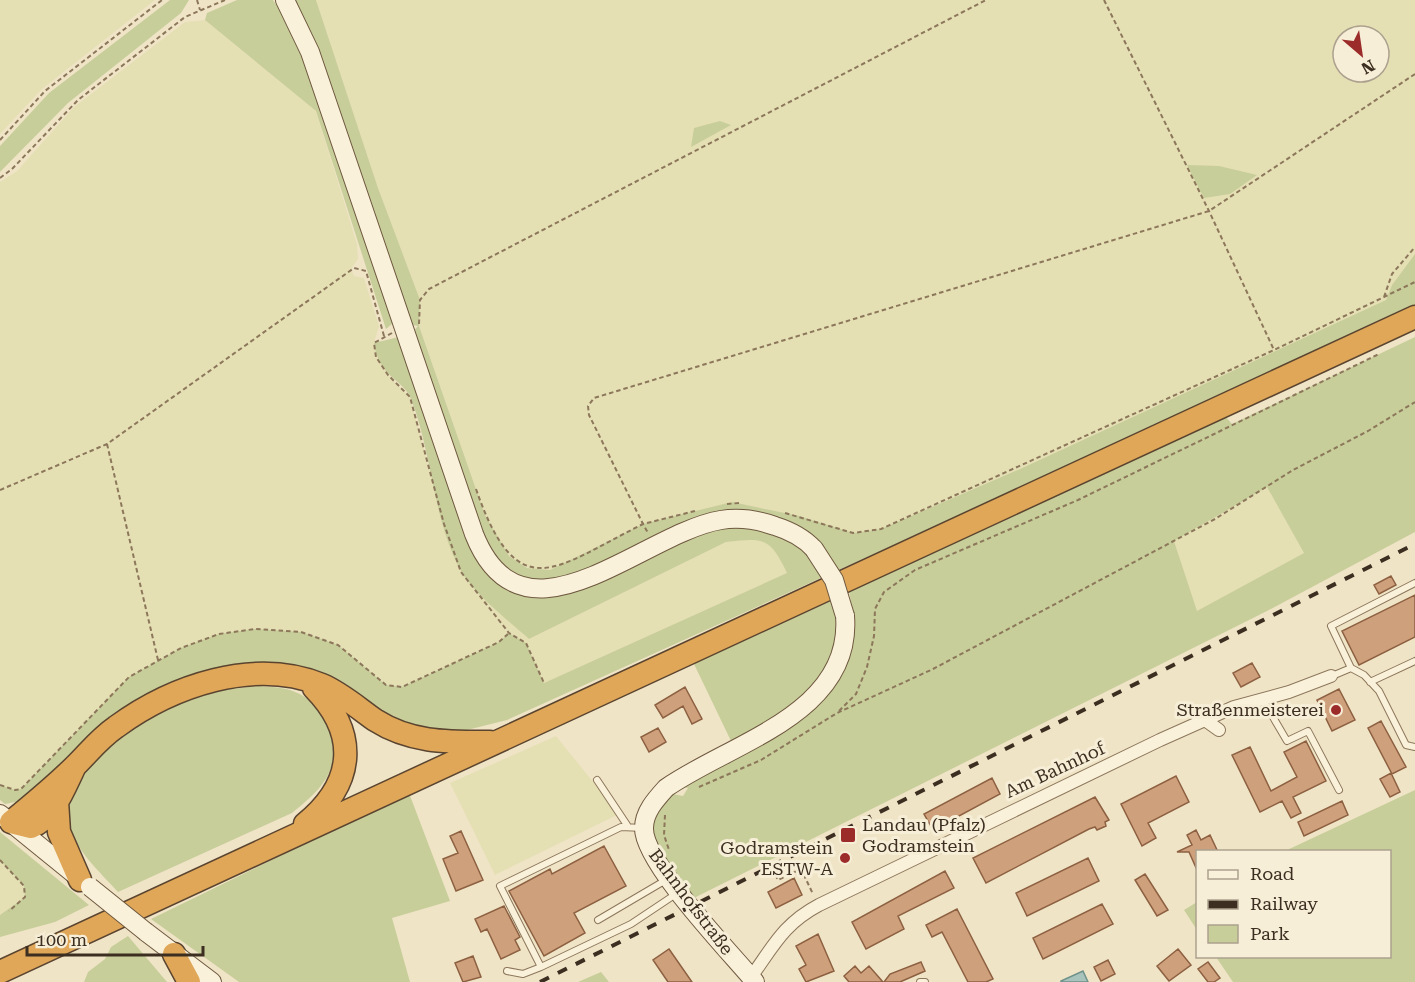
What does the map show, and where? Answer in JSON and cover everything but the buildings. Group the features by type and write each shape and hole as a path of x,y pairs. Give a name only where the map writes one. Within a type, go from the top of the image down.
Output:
{"highway":[{"path":"3,971 1415,317"},
{"path":"75,766 57,801 36,825 23,827 5,818 75,766 115,728 171,695 213,681 249,675 280,674 305,680 333,691 375,719 407,736 434,741 497,742"},
{"path":"285,840 316,814 332,795 340,778 345,756 345,740 339,718 305,680"},
{"path":"57,801 59,832 85,883"},
{"path":"174,954 189,982"}],"street":[{"path":"285,0 310,52 474,534 482,554 496,571 529,589 554,589 581,580 707,523 739,519 783,529 805,540 814,549 834,580 844,616 844,640 838,660 817,694 782,722 666,788 635,827"},
{"name":"Am Bahnhof","path":"753,980 783,930 804,913 819,905 1234,707 1263,700 1331,676"},
{"path":"1205,720 1219,730"},
{"path":"5,818 212,982"},
{"name":"Bahnhofstraße","path":"635,827 674,885 753,980"}],"lane":[{"path":"1415,583 1331,626 1351,668 1379,692 1406,745 1415,747"},
{"path":"1370,682 1415,661"},
{"path":"1331,676 1351,668"},
{"path":"1263,700 1287,741 1308,731 1339,790"},
{"path":"541,968 500,886 583,843 635,827 597,780"},
{"path":"598,920 674,885"},
{"path":"507,971 524,974 541,968 631,924 674,885"},
{"path":"920,982 925,982"}],"path":[{"path":"0,140 45,92 162,0"},
{"path":"197,0 200,10"},
{"path":"0,178 12,169 78,100 185,17 225,0"},
{"path":"404,330 419,326 420,300 429,289 986,0"},
{"path":"1104,0 1209,211 1274,350"},
{"path":"654,547 589,415 588,406 594,398 1209,211 1415,74"},
{"path":"1384,298 1392,274 1415,247"},
{"path":"0,490 106,444 354,268 366,271 384,336"},
{"path":"776,511 853,533 880,529 1274,350 1415,282"},
{"path":"837,713 855,694 867,667 874,636 875,609 884,592 915,570 1078,500 1383,352"},
{"path":"694,788 761,760 837,713 933,669 1215,519 1293,470 1368,431 1415,402"},
{"path":"106,444 158,661"},
{"path":"473,482 485,515 509,556 526,568 550,570 643,524 699,510"},
{"path":"721,505 732,502 743,504"},
{"path":"667,807 664,836 675,867 674,885"},
{"path":"0,860 24,886 26,897 9,911"},
{"path":"772,868 778,880 801,869 819,905"}],"shaded area":[{"path":"0,0 155,0 42,89 0,134"},
{"path":"316,0 1415,0 1415,254 1392,285 1386,300 1020,469 881,529 853,533 764,508 643,524 550,570 527,568 509,556 485,515 419,326 420,300 378,188"},
{"path":"205,20 316,111 357,244 358,259 351,269 354,276 364,278 379,326 374,343 388,375 410,397 444,524 461,572 495,609 529,639 726,542 756,538 776,548 788,573 544,683 526,643 509,633 499,642 402,687 386,685 376,679 338,645 129,677 21,789 15,790 0,785 0,182 17,171 74,107 185,22"},
{"path":"1267,487 1304,553 1197,612 1174,541"},
{"path":"556,736 619,814 495,875 450,783"},
{"path":"0,860 24,886 25,897 0,915"}],"green space":[{"path":"170,0 189,0 181,13 68,103 0,172 0,146 49,93"},
{"path":"237,0 273,0 288,22 302,53 393,323 386,329 316,111 205,20 207,13"},
{"path":"291,0 316,0 378,188 420,300 419,326 485,515 509,556 527,568 550,570 643,524 732,502 799,516 853,533 881,529 1020,469 1386,300 1392,285 1415,254 1415,309 507,720 451,734 411,732 316,673 285,664 257,663 218,670 25,800 5,804 0,800 0,785 15,790 21,789 129,677 181,648 219,634 255,629 301,632 338,645 386,685 402,687 499,642 509,633 526,643 544,683 787,573 776,552 764,542 749,540 726,542 529,639 467,580 444,530 424,441 411,399 381,364 374,343 411,334 418,326 408,324"},
{"path":"720,121 731,125 691,147 694,128"},
{"path":"1187,165 1219,166 1257,175 1230,194 1204,198"},
{"path":"1415,337 1415,532 1267,611 694,898 657,847 652,828 658,809 667,793 683,796 688,788 675,786 786,727 851,649 853,613 849,591 1224,415 1232,424","holes":["1267,487 1304,553 1197,611 1174,541"]},
{"path":"833,600 836,627 832,650 824,670 794,703 731,741 693,662"},
{"path":"258,686 282,688 295,692 313,704 320,712 330,732 333,753 330,772 326,779 316,792 292,813 118,892 88,860 71,832 68,822 68,803 75,784 106,749 165,709 200,695"},
{"path":"1415,790 1415,982 1233,982 1217,958 1391,958 1391,850 1287,850"},
{"path":"409,793 450,901 392,918 410,982 239,982 151,919"},
{"path":"0,832 89,905 55,922 0,937 0,915 25,897 24,886 0,860"},
{"path":"1196,903 1196,928 1184,910"},
{"path":"128,936 167,982 84,982 88,972 105,959 111,947"},
{"path":"601,972 609,982 578,982"}],"water":[{"path":"1083,971 1088,982 1061,982 1061,981"}],"railway":[{"path":"540,982 1415,544"}],"place":[{"name":"Straßenmeisterei","path":"1336,710"},
{"name":"Landau (Pfalz) Godramstein","path":"848,835"},
{"name":"Godramstein ESTW-A","path":"845,858"}]}
